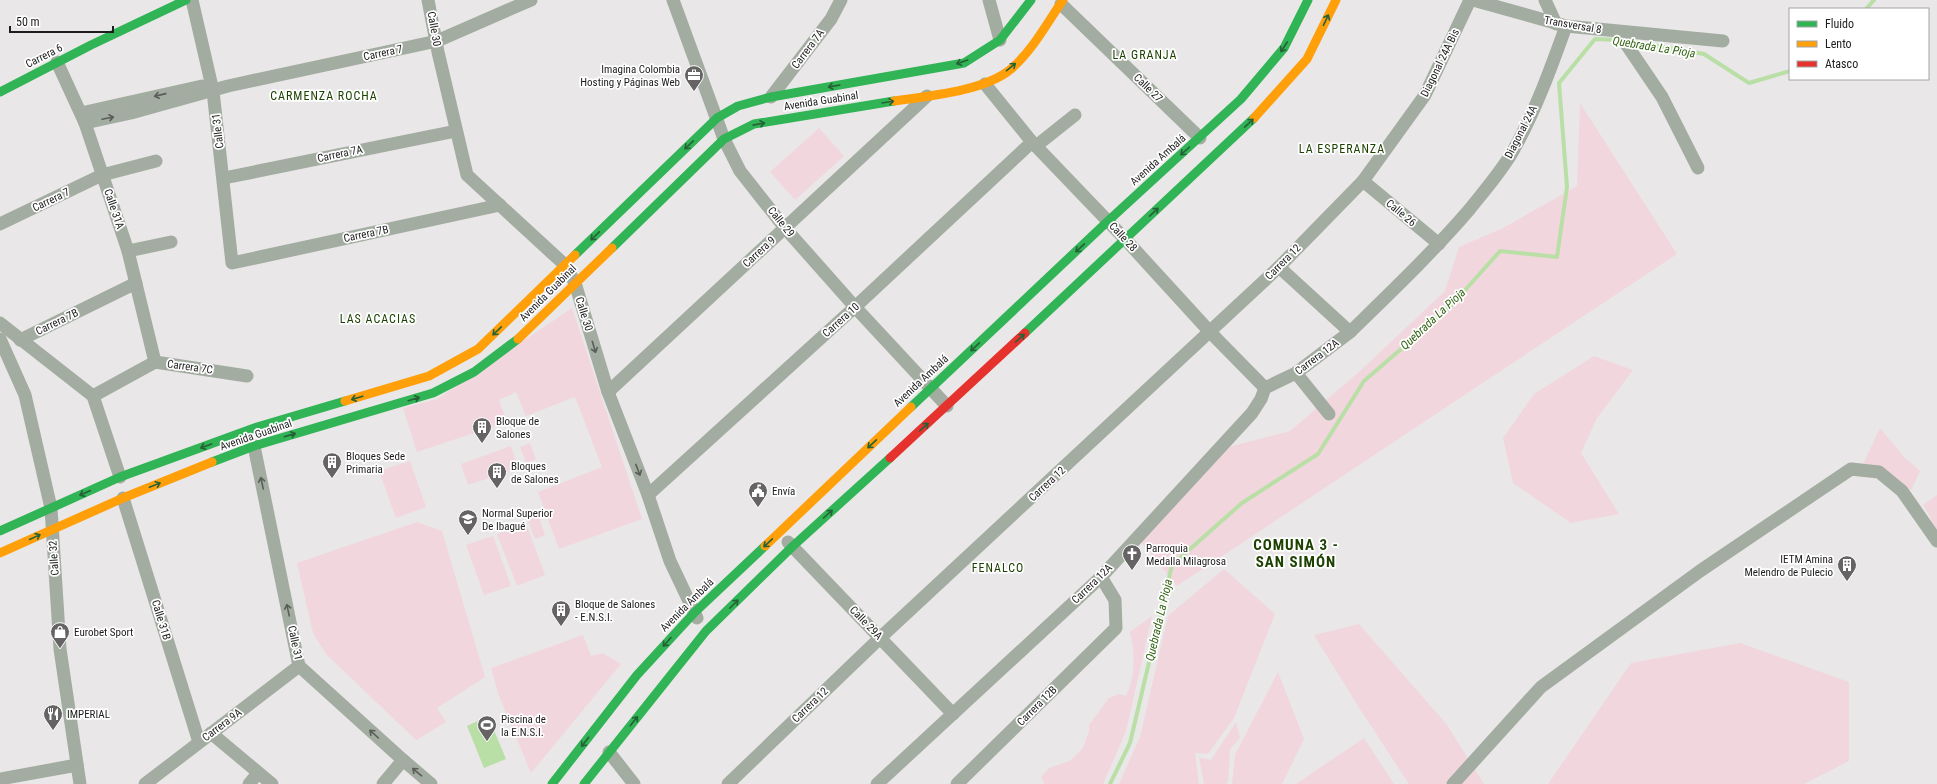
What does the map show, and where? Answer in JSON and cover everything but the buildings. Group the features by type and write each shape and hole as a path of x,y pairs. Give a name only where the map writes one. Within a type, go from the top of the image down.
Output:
{"main road":[{"name":"Carrera 6","path":"0,92 186,0"},
{"name":"Avenida Guabinal","path":"0,531 120,477 258,427 429,376 478,349 717,118 738,106 771,97 964,62 1000,40 1032,0"},
{"name":"Avenida Ambalá","path":"552,784 637,675 694,613 1108,221 1241,99 1284,48 1308,0"},
{"path":"584,784 706,631 792,546 947,406 1257,115 1307,59 1336,0"},
{"name":"Avenida Guabinal","path":"0,553 123,498 254,446 433,393 474,372 522,336 724,140 754,124 927,96 985,84 1011,69 1030,49 1062,2"}],"street":[{"name":"Calle 31","path":"192,0 212,88 224,178 232,263"},
{"name":"Calle 30","path":"428,0 467,175 565,265 575,283 608,392 648,495 670,561 694,613 706,631"},
{"name":"Carrera 7","path":"83,118 212,88 228,86 437,41 531,0"},
{"name":"Calle 29","path":"673,0 724,140 740,171 785,228 855,307 947,406"},
{"name":"Carrera 7A","path":"771,97 831,19 841,0"},
{"path":"989,0 1000,40"},
{"name":"Diagonal 24A Bis","path":"1363,181 1425,95 1470,0"},
{"name":"Transversal 8","path":"1473,0 1561,25 1618,32 1723,41"},
{"path":"1545,0 1561,25"},
{"name":"Calle 27","path":"1062,2 1200,138"},
{"name":"Diagonal 24A","path":"1439,244 1487,188 1512,152 1551,68 1561,25"},
{"path":"1618,32 1662,97 1698,168"},
{"name":"Calle 31A","path":"58,62 83,118 128,251 155,362"},
{"name":"Calle 28","path":"985,84 1034,144 1125,239 1210,332 1265,388"},
{"name":"Carrera 9","path":"608,392 927,96"},
{"name":"Carrera 10","path":"648,495 1034,144 1075,115"},
{"name":"Carrera 7A","path":"224,178 456,131"},
{"name":"Carrera 7","path":"0,224 102,175 156,160"},
{"name":"Calle 26","path":"1363,181 1439,244"},
{"name":"Carrera 12","path":"728,784 881,637 1279,267 1363,181"},
{"name":"Carrera 7B","path":"232,263 500,205"},
{"path":"128,251 171,242"},
{"name":"Carrera 12A","path":"877,784 1101,577 1252,413 1261,399 1265,388 1296,373 1350,332 1439,244"},
{"name":"Carrera 12A","path":"1279,267 1350,332"},
{"name":"Carrera 7B","path":"20,340 136,283"},
{"path":"0,323 93,396 120,477"},
{"name":"Calle 32","path":"0,339 25,395 51,508 60,649 80,784"},
{"name":"Carrera 7C","path":"93,396 155,362 247,376"},
{"path":"1296,373 1329,414"},
{"name":"Calle 31","path":"254,446 300,666 431,784"},
{"path":"1453,784 1541,687 1700,571 1851,469 1879,472 1902,491 1937,541"},
{"name":"Calle 31B","path":"123,498 199,742"},
{"name":"Calle 29A","path":"779,532 953,714"},
{"name":"Carrera 12B","path":"957,784 1116,628 1115,600 1101,577"},
{"name":"Carrera 9A","path":"144,784 300,666"},
{"path":"211,733 272,784"},
{"path":"609,752 634,784"},
{"path":"383,784 403,760"},
{"path":"0,779 77,765"},
{"path":"249,784 258,773"}],"shaded area":[{"path":"1580,103 1677,254 1177,586 1141,542 1221,449 1290,431 1359,372 1445,291 1459,247 1503,228 1577,186"},
{"path":"819,128 844,156 795,200 770,172"},
{"path":"572,308 642,519 559,549 538,492 602,467 575,397 526,416 516,392 499,400 507,422 417,452 403,408 437,399"},
{"path":"1594,356 1633,370 1597,418 1581,453 1619,514 1571,523 1513,483 1503,438 1534,394"},
{"path":"1880,428 1904,457 1920,471 1911,490 1888,479 1857,477"},
{"path":"530,443 536,459 526,463 520,447"},
{"path":"511,446 518,468 468,485 461,464"},
{"path":"410,461 426,507 396,518 379,471"},
{"path":"1937,495 1937,538 1934,534 1930,516 1923,505"},
{"path":"536,509 545,535 535,539 527,518"},
{"path":"417,522 442,531 485,677 437,708 446,722 416,740 326,654 313,633 297,563"},
{"path":"526,523 545,575 517,586 497,534"},
{"path":"493,536 511,586 484,595 466,545"},
{"path":"1224,569 1275,614 1234,718 1208,754 1195,753 1199,784 1119,784 1140,737 1168,616"},
{"path":"1152,616 1126,731 1103,784 1043,784 1044,782 1041,777 1049,768 1070,761 1083,748 1089,731 1089,725 1109,698 1119,694 1126,696 1132,680 1134,664 1130,632"},
{"path":"1359,624 1447,725 1484,784 1409,784 1314,635"},
{"path":"583,635 591,656 603,653 621,664 531,773 499,696 491,668"},
{"path":"1740,643 1849,682 1849,761 1804,784 1548,784 1631,663"},
{"path":"1278,672 1304,739 1282,784 1232,784 1235,755"},
{"name":"Piscina de la E.N.S.I.","path":"488,716 506,759 484,768 467,726"},
{"path":"1236,722 1240,738 1230,749 1228,782 1225,784 1204,784 1199,757 1211,760"},
{"path":"1364,738 1394,784 1296,784"}],"waterway":[{"name":"Quebrada La Pioja","path":"1867,8 1874,0"},
{"name":"Quebrada La Pioja","path":"1110,784 1130,743 1172,565 1242,503 1318,454 1364,381 1450,307 1500,251 1557,257 1567,187 1559,83 1595,39 1619,40"},
{"name":"Quebrada La Pioja","path":"1628,41 1704,54 1749,83 1789,71"}],"traffic: fast":[{"path":"0,92 91,45 186,0"},
{"path":"575,255 717,118 738,106 771,97 964,63 1000,40 1031,0"},
{"path":"911,407 1108,221 1241,99 1284,48 1308,0"},
{"path":"612,248 724,139 754,124 894,101"},
{"path":"1025,333 1254,118"},
{"path":"212,462 254,446 433,393 474,372 518,339"},
{"path":"0,531 120,477 257,427 345,401"},
{"path":"584,784 706,631 793,546 890,458"},
{"path":"552,784 637,675 694,613 765,546"}],"traffic: slow":[{"path":"894,101 956,91 987,83 1000,76 1019,62 1039,36 1063,0"},
{"path":"1254,118 1307,59 1336,0"},
{"path":"518,339 612,248"},
{"path":"345,401 429,376 478,349 575,255"},
{"path":"765,546 911,407"},
{"path":"0,553 123,498 212,462"}],"traffic: jam":[{"path":"890,458 1025,333"}],"place":[{"name":"Imagina Colombia Hosting y Páginas Web","path":"694,92"},
{"name":"Bloque de Salones","path":"482,444"},
{"name":"Bloques Sede Primaria","path":"332,479"},
{"name":"Bloques de Salones","path":"497,489"},
{"name":"Envía","path":"758,508"},
{"name":"Normal Superior De Ibagué","path":"468,536"},
{"name":"Parroquia Medalla Milagrosa","path":"1132,571"},
{"name":"IETM Amina Melendro de Pulecio","path":"1847,582"},
{"name":"Bloque de Salones - E.N.S.I.","path":"561,627"},
{"name":"Eurobet Sport","path":"60,649"},
{"name":"IMPERIAL","path":"53,731"},
{"name":"Piscina de la E.N.S.I.","path":"487,742"}],"district":[{"name":"LA GRANJA","path":"1145,55"},
{"name":"CARMENZA ROCHA","path":"324,96"},
{"name":"LA ESPERANZA","path":"1342,149"},
{"name":"LAS ACACIAS","path":"378,319"},
{"name":"COMUNA 3 - SAN SIMÓN","path":"1296,554"},
{"name":"FENALCO","path":"998,568"}]}
